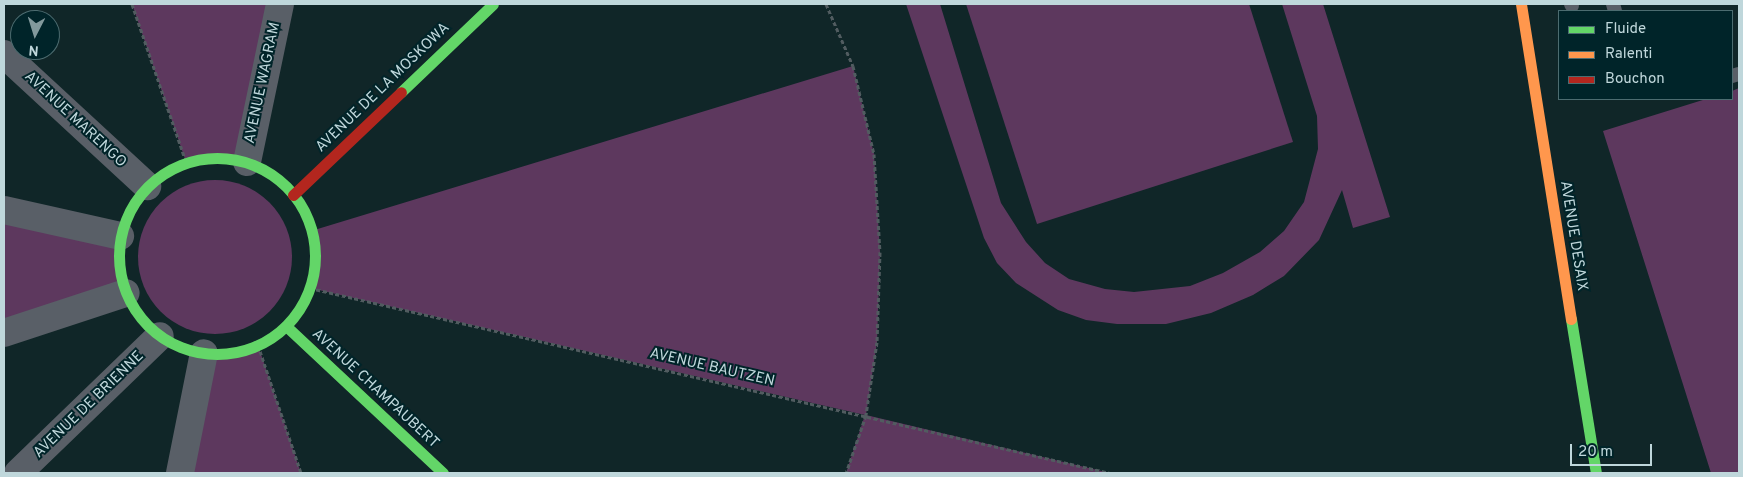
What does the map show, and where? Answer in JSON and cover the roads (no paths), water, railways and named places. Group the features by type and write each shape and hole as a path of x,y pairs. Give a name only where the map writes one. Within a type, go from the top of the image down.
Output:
{"street":[{"name":"AVENUE WAGRAM","path":"247,162 280,4"},
{"name":"AVENUE DE LA MOSKOWA","path":"293,195 493,4"},
{"name":"AVENUE DESAIX","path":"1521,4 1596,473"},
{"name":"AVENUE MARENGO","path":"4,54 147,186"},
{"path":"216,158 247,162 269,173 293,195 308,220 313,238 315,260 310,288 286,326 258,345 230,353 204,353 180,347 160,336 138,316 126,294 119,265 120,236 128,213 147,186 164,173 186,162 216,158"},
{"path":"4,210 120,236"},
{"path":"4,333 126,294"},
{"name":"AVENUE CHAMPAUBERT","path":"286,326 443,473"},
{"name":"AVENUE DE BRIENNE","path":"18,473 160,336"},
{"path":"180,473 204,353"}]}
